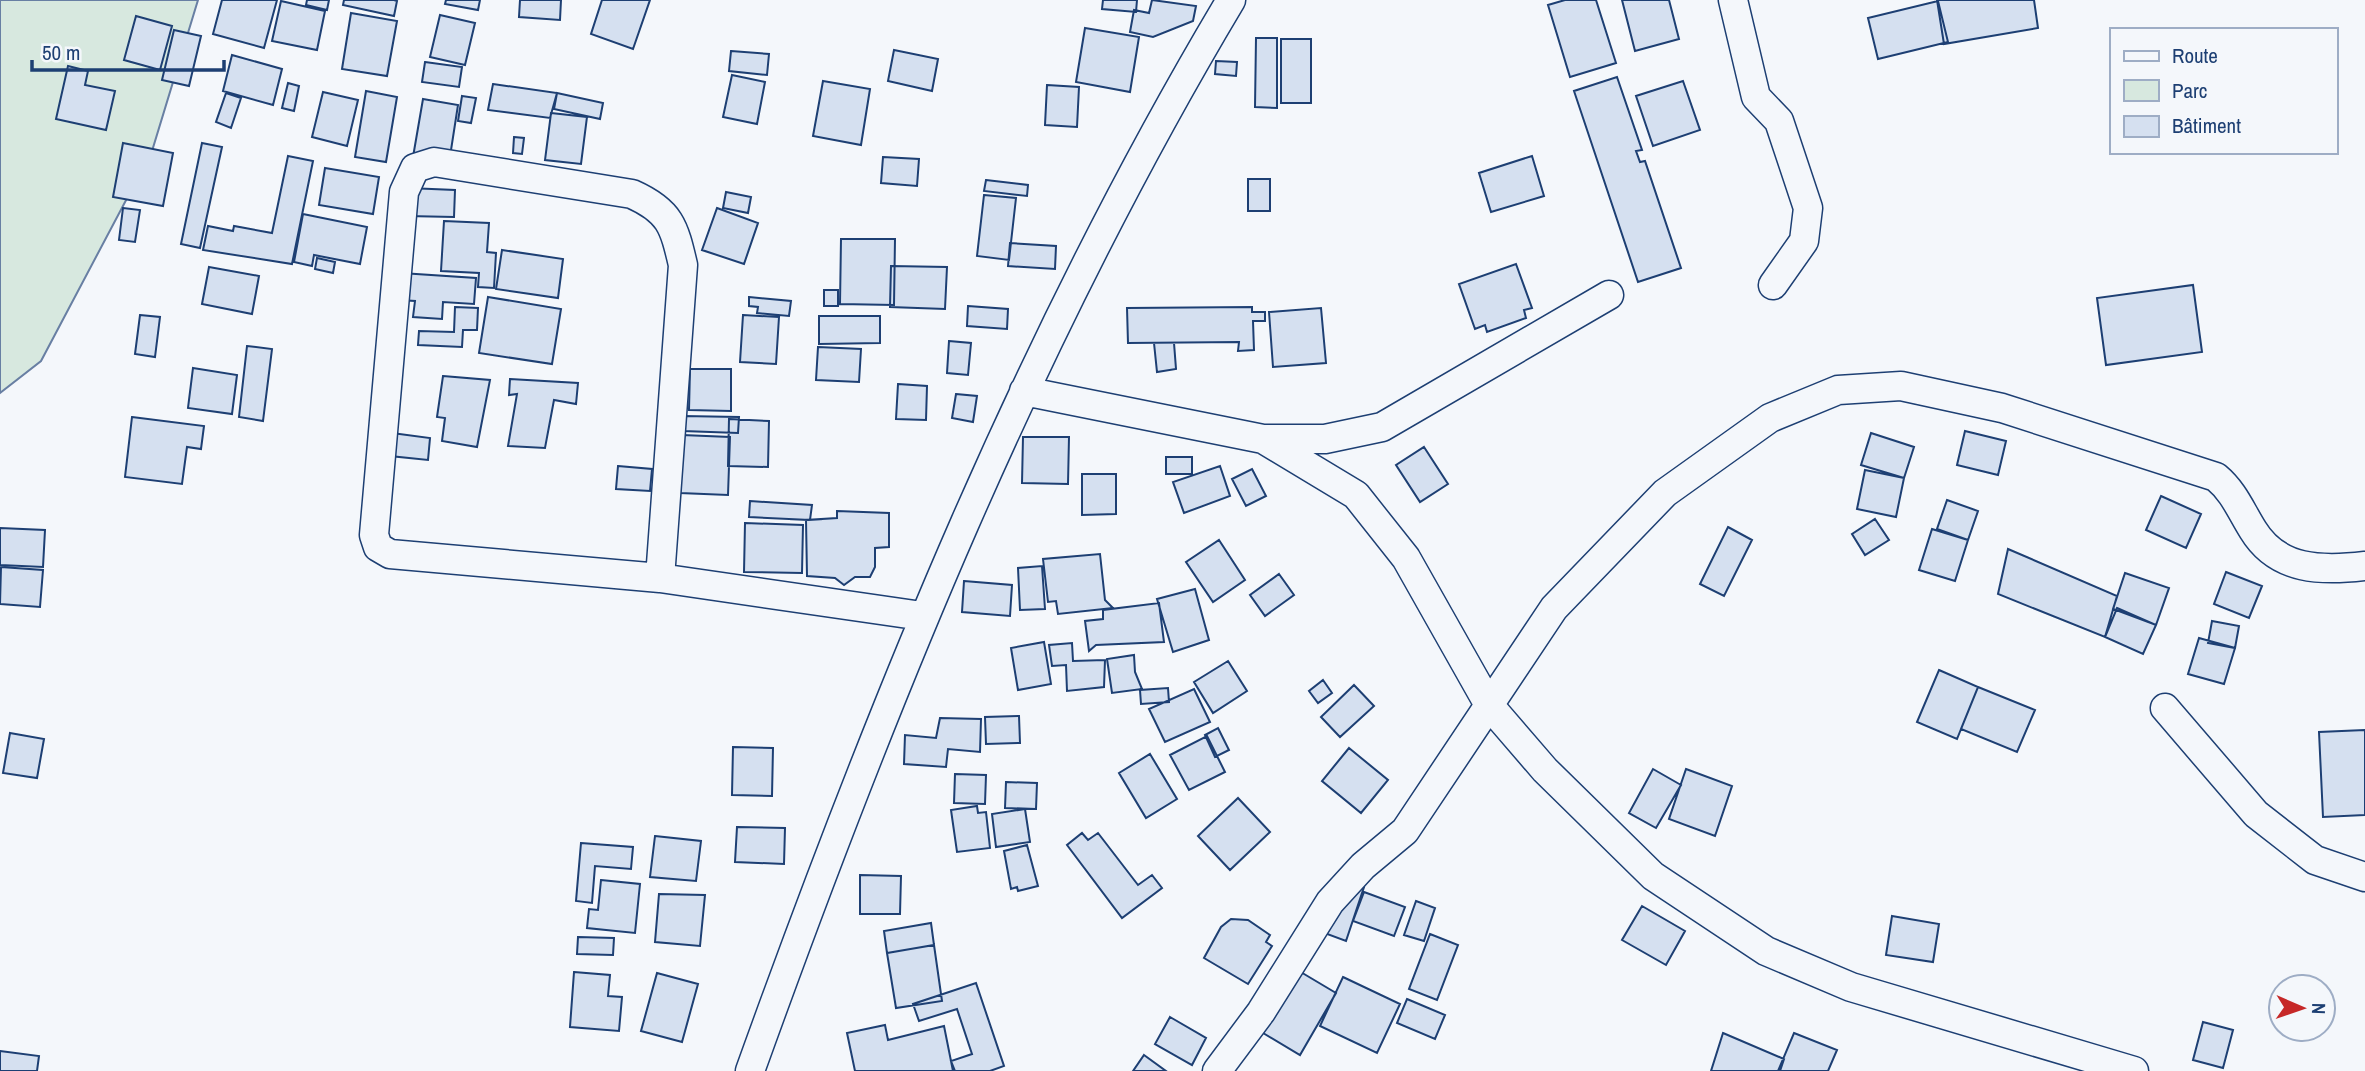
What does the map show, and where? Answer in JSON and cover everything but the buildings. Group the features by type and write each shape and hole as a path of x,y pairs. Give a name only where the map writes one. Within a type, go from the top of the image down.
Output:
{"street":[{"path":"750,1071 823,867 922,617 1024,391 1118,203 1185,77 1231,0"},
{"path":"1733,0 1755,97 1779,121 1808,208 1804,241 1773,285"},
{"path":"660,578 682,265 674,228 657,205 632,194 434,162 415,169 404,192 397,258 375,521 378,547 390,554 660,578 922,617"},
{"path":"1024,391 1263,439 1325,439 1382,427 1609,295"},
{"path":"1217,1071 1261,1012 1330,902 1363,866 1405,831 1554,608 1665,493 1770,418 1838,390 1901,386 2002,408 2216,477 2230,489 2264,547 2282,559 2326,571 2365,566"},
{"path":"1263,439 1356,495 1406,558 1489,705 1545,770 1653,877 1766,951 1851,988 2134,1071"},
{"path":"2165,708 2256,814 2315,860 2365,877"}],"green space":[{"path":"0,0 198,0 152,151 41,361 0,393"}]}
